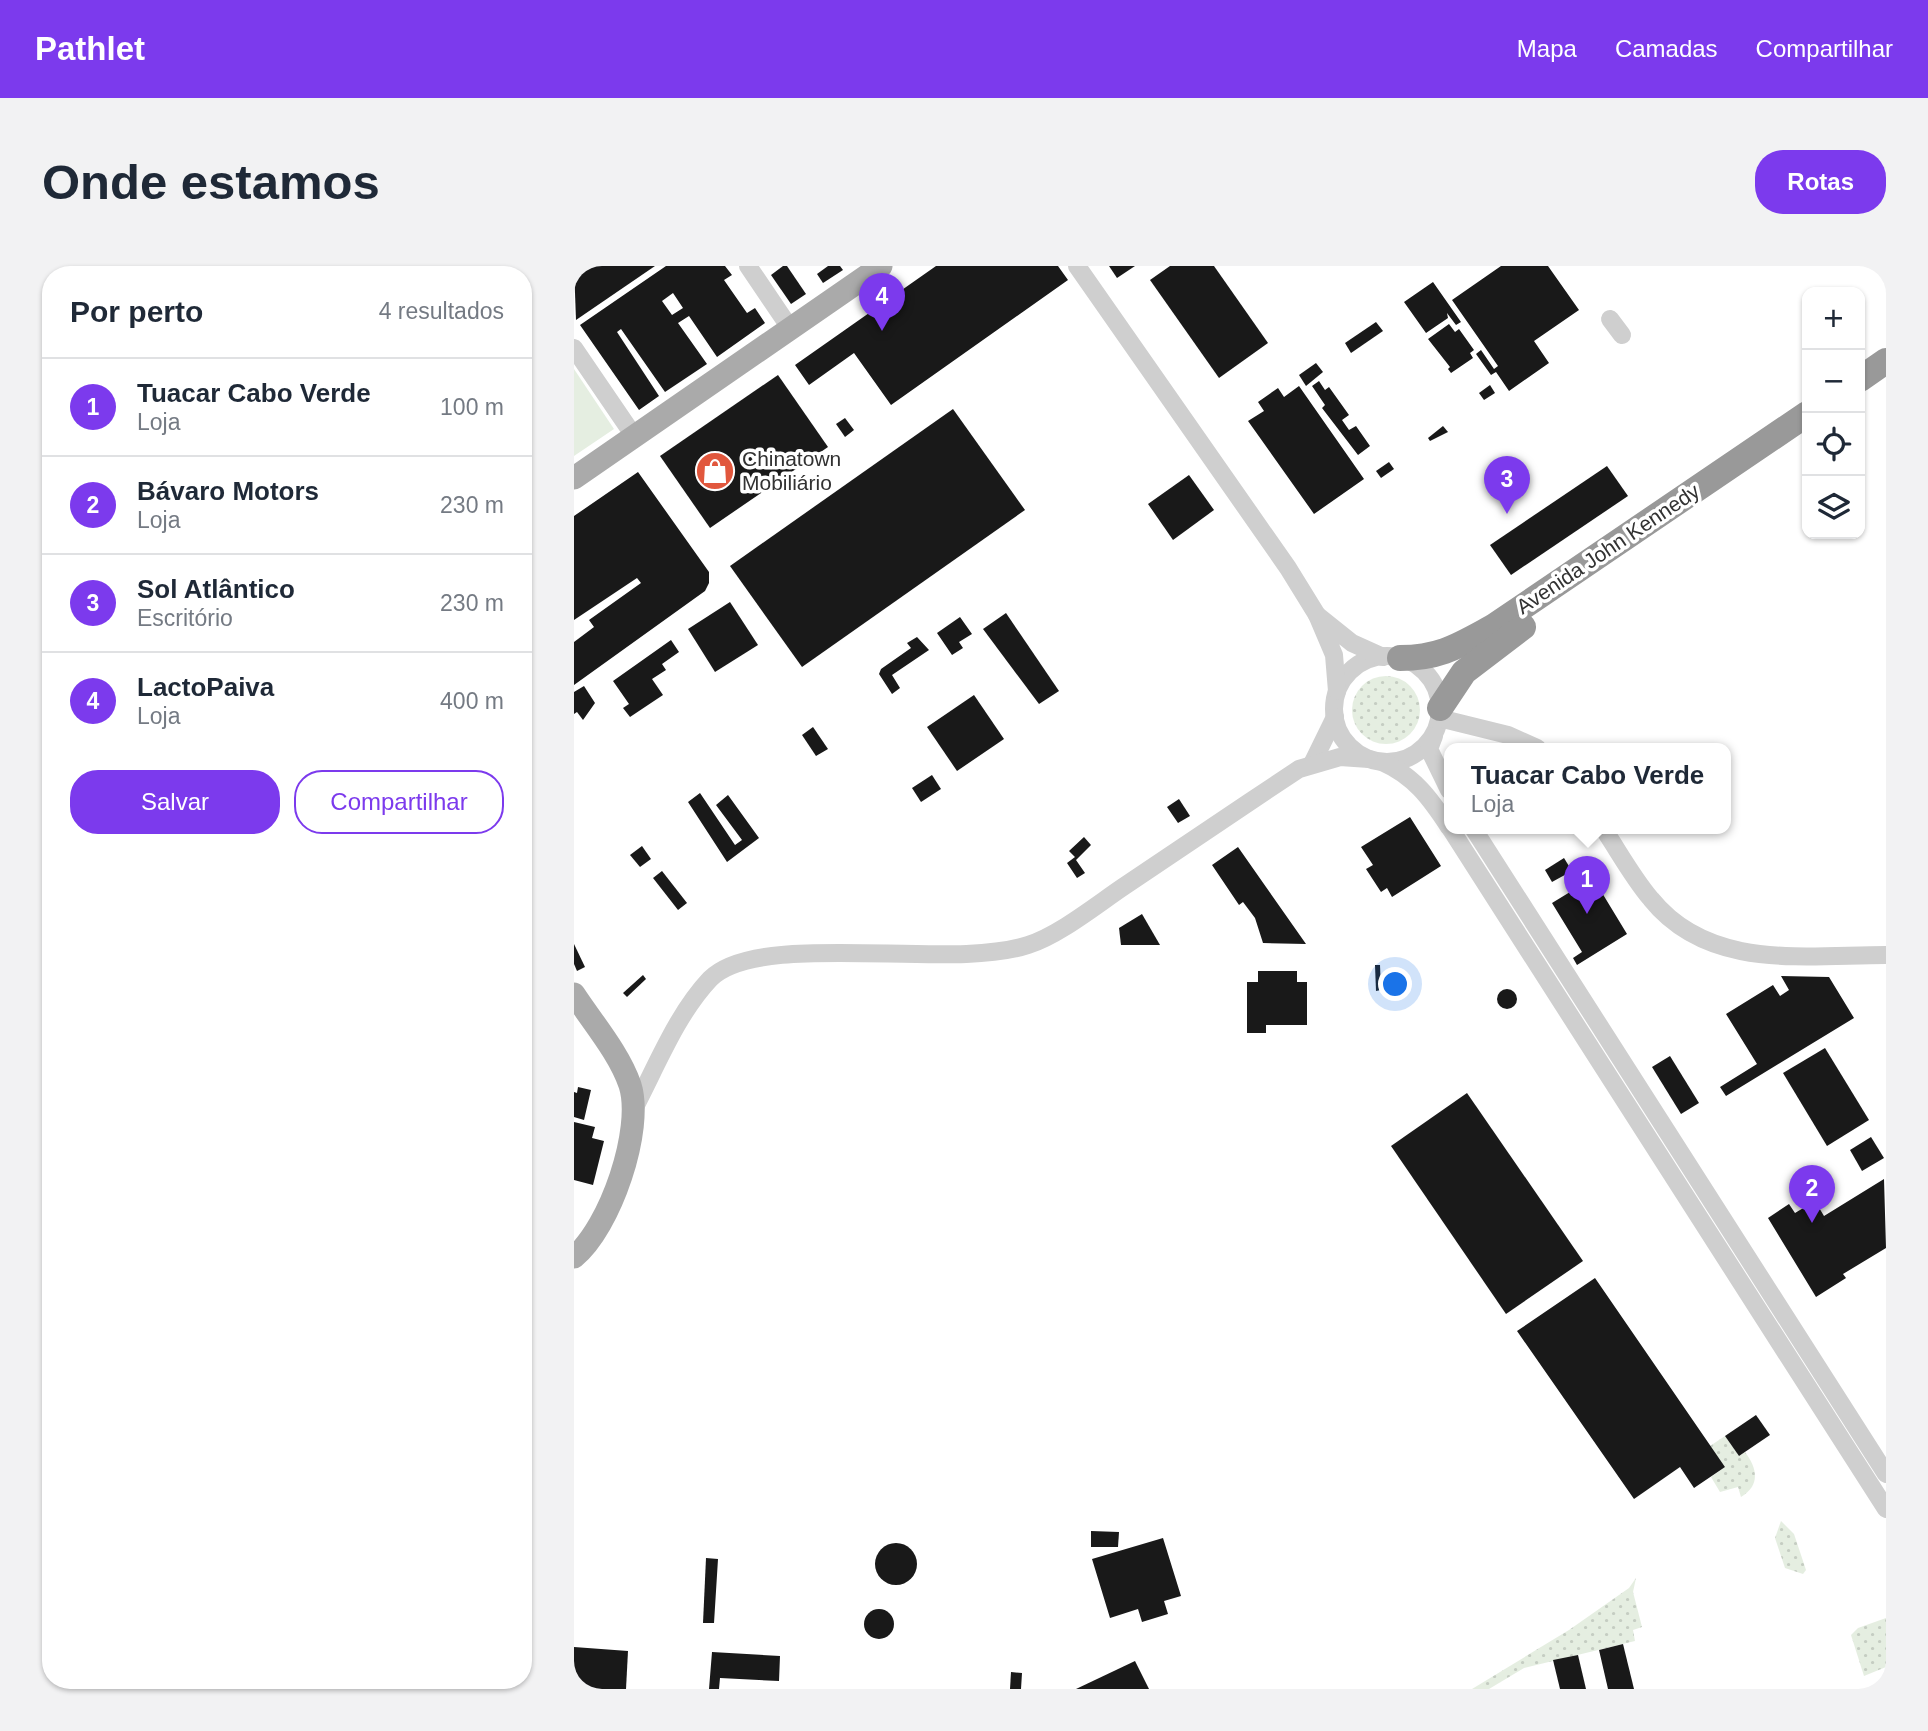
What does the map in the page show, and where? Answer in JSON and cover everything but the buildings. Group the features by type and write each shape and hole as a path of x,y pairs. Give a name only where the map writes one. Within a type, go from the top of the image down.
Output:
{"highway":[{"path":"1865,376 1886,361"},
{"path":"1865,397 1886,382"},
{"name":"Avenida John Kennedy","path":"1391,657 1421,658 1448,652 1493,627 1802,417"},
{"name":"Avenida John Kennedy","path":"1438,719 1464,672 1500,642 1802,438"}],"main road":[{"path":"574,478 881,266"},
{"path":"574,994 625,1073 635,1107 611,1203 593,1237 574,1257"}],"street":[{"path":"748,266 789,328"},
{"path":"1077,266 1288,568 1317,615 1334,655 1337,691 1335,717 1312,762"},
{"path":"1610,319 1622,335"},
{"path":"574,348 634,436"},
{"path":"1317,615 1352,643 1415,665 1428,676 1437,691 1438,719 1429,750 1444,780"},
{"path":"1337,691 1355,667 1391,657"},
{"path":"1335,717 1346,743 1420,786 1444,820"},
{"path":"1438,719 1508,735 1526,743"},
{"path":"635,1107 686,1012 712,977 730,966 757,958 796,954 967,955 1028,945 1085,912 1299,769 1312,762 1340,757 1375,761 1413,755 1426,745 1438,719"},
{"path":"1453,834 1886,1509"},
{"path":"1477,834 1886,1474"},
{"path":"1607,834 1651,900 1666,915 1704,940 1724,948 1772,957 1886,955"}],"shaded area":[{"path":"574,369 614,429 574,456"},
{"path":"1386,676 1399,679 1410,686 1417,697 1420,710 1417,723 1410,734 1399,741 1386,744 1373,741 1362,734 1355,723 1352,710 1355,697 1362,686 1373,679"},
{"path":"1725,1436 1739,1456 1745,1452 1754,1470 1752,1487 1741,1497 1738,1487 1720,1492 1711,1477 1725,1467 1710,1446"},
{"path":"1781,1521 1794,1534 1806,1570 1803,1574 1785,1568 1775,1538"},
{"path":"1636,1578 1633,1592 1642,1627 1633,1630 1635,1641 1524,1668 1489,1689 1472,1689 1569,1630 1629,1588"},
{"path":"1886,1618 1886,1667 1864,1676 1851,1635 1858,1628"}],"place":[{"name":"LactoPaiva","path":"882,331"},
{"name":"Chinatown Mobiliário","path":"715,471"},
{"name":"Sol Atlântico","path":"1507,514"},
{"name":"Tuacar Cabo Verde","path":"1587,914"},
{"name":"Bávaro Motors","path":"1812,1223"}]}
